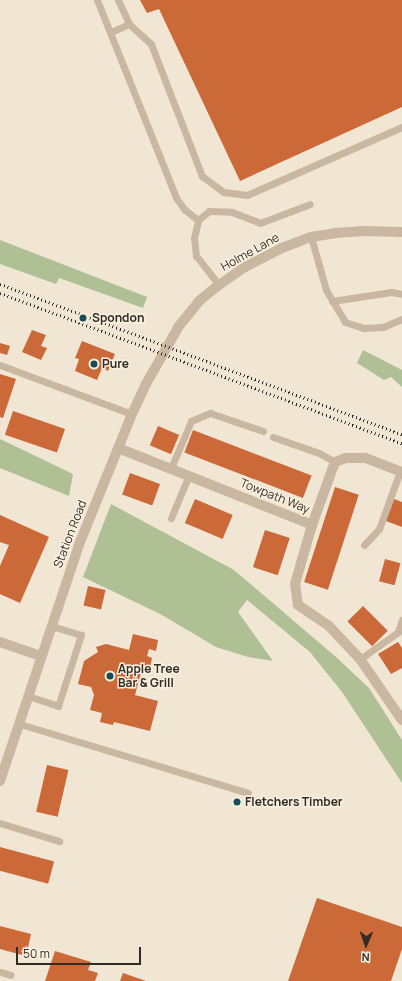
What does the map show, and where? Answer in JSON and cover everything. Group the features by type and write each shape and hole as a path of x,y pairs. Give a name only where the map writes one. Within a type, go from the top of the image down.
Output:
{"street":[{"name":"Holme Lane","path":"192,310 199,301 219,285 259,259 282,248 311,238 361,231 402,232"},
{"name":"Station Road","path":"0,781 80,542 118,448 146,384 166,346 192,310"},
{"name":"Towpath Way","path":"118,448 312,524 295,584 298,605 328,625 360,660 402,720"},
{"path":"312,524 335,462 346,458 365,458 401,472"},
{"path":"0,642 41,656"}],"lane":[{"path":"97,0 176,198 185,210 198,220"},
{"path":"118,0 129,24 151,44 202,176 223,192 247,195 402,127"},
{"path":"111,32 129,24"},
{"path":"219,285 196,256 194,238 198,220 209,211 232,212 260,223 310,204"},
{"path":"311,238 326,290 345,322 364,328 383,327 402,319"},
{"path":"332,301 391,292 402,294"},
{"path":"0,365 132,414"},
{"path":"171,468 191,421 210,412 263,431"},
{"path":"274,437 319,453 335,462"},
{"path":"364,545 378,529 401,472"},
{"path":"171,518 189,475"},
{"path":"360,660 398,632 402,620"},
{"path":"28,696 58,706 81,635 51,626"},
{"path":"20,724 248,793"},
{"path":"0,823 59,841"},
{"path":"0,972 11,975"}],"green space":[{"path":"0,240 147,297 143,308 59,278 56,284 0,264"},
{"path":"363,350 402,370 402,387 391,377 384,380 357,363"},
{"path":"0,439 73,474 69,496 0,468"},
{"path":"111,504 234,570 336,657 369,688 402,740 402,783 342,692 310,652 247,600 238,612 273,661 248,657 216,647 162,615 83,577"}],"building":[{"path":"140,0 402,0 402,107 240,181 159,9 147,13"},
{"path":"32,330 46,335 41,346 47,348 41,360 22,352"},
{"name":"Pure","path":"82,341 115,354 108,371 102,368 97,380 75,371 79,359 75,358"},
{"path":"0,343 10,346 7,355 0,353"},
{"path":"0,374 16,379 3,418 0,417"},
{"path":"13,411 65,429 57,453 5,435"},
{"path":"158,426 179,435 171,454 150,445"},
{"path":"193,430 312,476 303,498 184,452"},
{"path":"130,473 160,484 152,506 122,495"},
{"path":"335,487 359,495 328,590 304,582"},
{"path":"195,499 233,515 223,539 185,523"},
{"path":"394,499 402,502 402,527 386,521"},
{"path":"0,515 49,537 20,603 0,594 0,566 9,545 0,542"},
{"path":"265,530 290,538 278,575 253,567"},
{"path":"385,559 400,563 395,585 379,581"},
{"path":"88,586 106,590 101,610 84,605"},
{"path":"363,606 388,631 372,646 347,622"},
{"name":"Apple Tree Bar & Grill","path":"133,634 158,640 156,651 149,649 147,656 152,658 150,668 143,666 135,695 158,701 150,731 114,722 113,725 100,722 102,713 90,710 94,695 91,687 78,684 84,661 98,652 96,647 106,644 129,650"},
{"path":"398,642 402,648 402,668 391,674 378,654"},
{"path":"47,765 68,770 58,817 36,812"},
{"path":"0,847 54,861 48,884 0,871"},
{"path":"317,898 402,927 402,949 391,981 288,981"},
{"path":"0,926 31,934 26,956 0,949"},
{"path":"55,951 91,962 88,970 98,973 95,981 45,981"},
{"path":"123,973 146,981 120,981"}],"railway":[{"path":"0,284 402,434"},
{"path":"0,293 402,443"}],"place":[{"name":"Spondon","path":"83,318"},
{"name":"Pure","path":"94,364"},
{"name":"Apple Tree Bar & Grill","path":"110,676"},
{"name":"Fletchers Timber","path":"237,802"}]}
